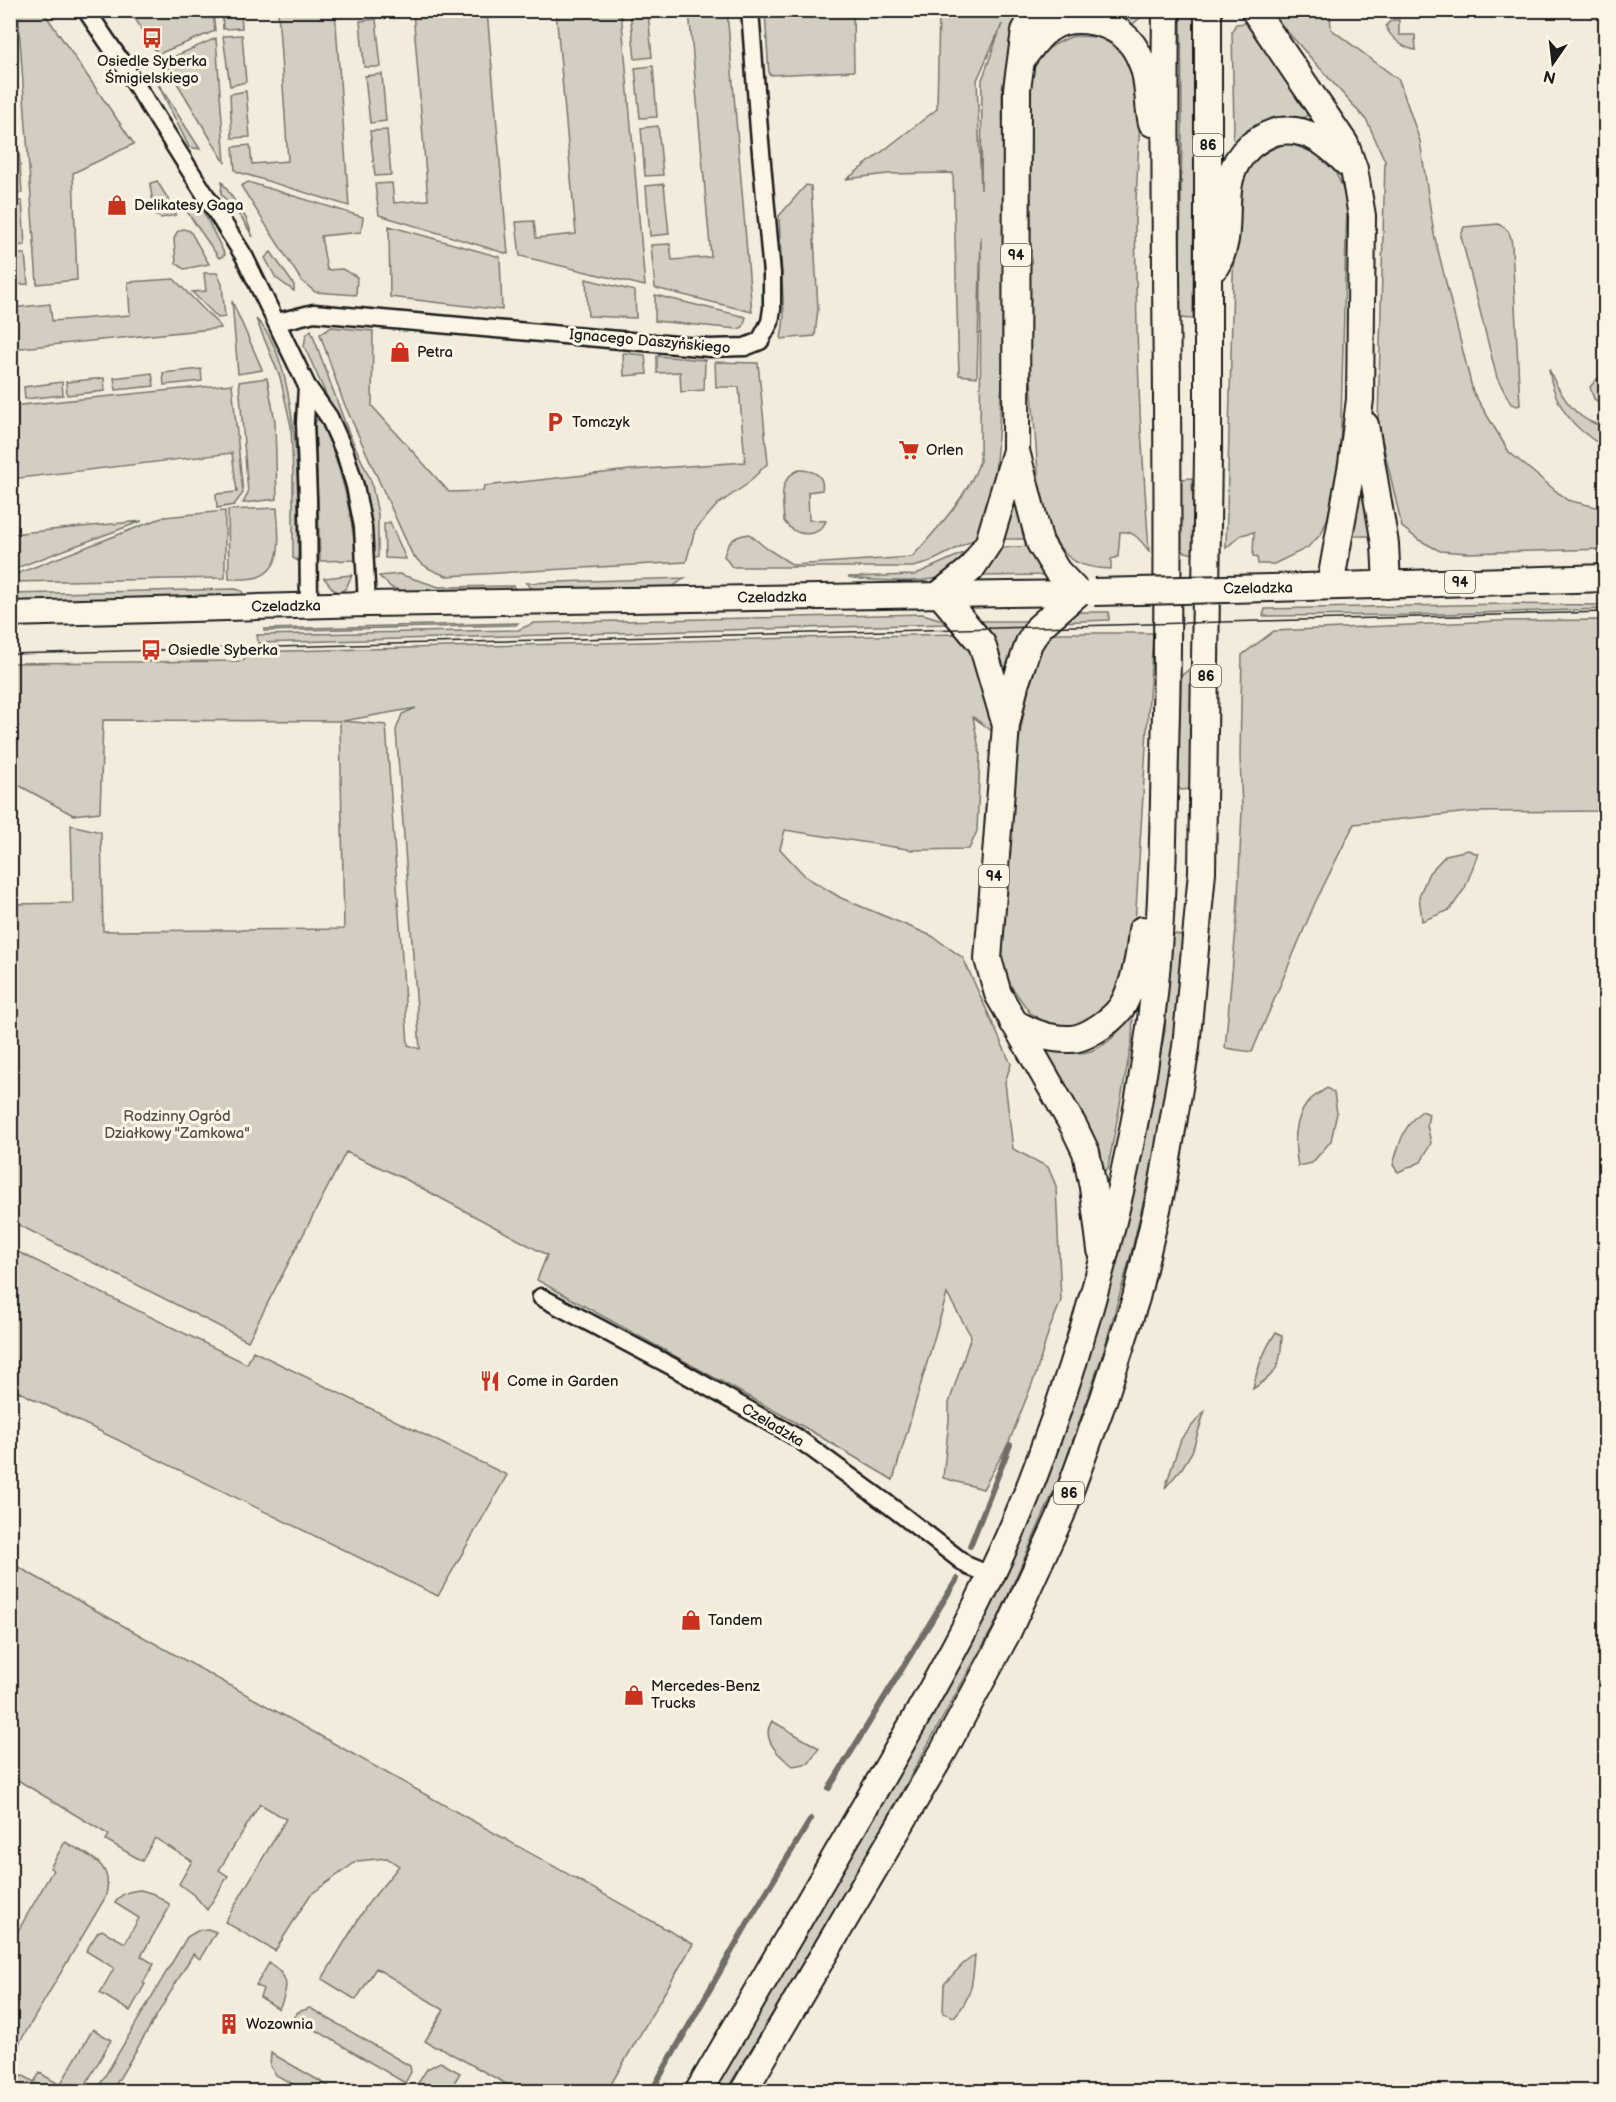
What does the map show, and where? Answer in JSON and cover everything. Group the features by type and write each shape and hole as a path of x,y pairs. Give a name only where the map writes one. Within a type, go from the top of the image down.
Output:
{"main road":[{"name":"94","path":"1013,1022 998,994 988,959 1006,725 1015,686 1029,643 1039,627 1086,592 1057,572 1040,543 1016,451 1017,89 1025,31 1036,10"},
{"name":"86","path":"698,2091 937,1683 1010,1535 1041,1457 1073,1364 1103,1264 1137,1108 1151,1014 1161,899 1167,633 1164,142 1166,10"},
{"name":"86","path":"743,2091 944,1750 1007,1633 1061,1515 1104,1398 1136,1298 1162,1188 1176,1117 1188,1036 1201,892 1206,706 1208,10"},
{"path":"1254,10 1271,39 1345,144 1353,169 1362,216 1360,399 1352,464 1330,586"},
{"path":"1022,59 1042,34 1050,27 1062,22 1090,20 1122,33 1135,49 1144,66 1151,118 1154,128 1164,142"},
{"path":"1208,279 1223,252 1227,187 1233,170 1242,154 1257,141 1272,132 1289,130 1305,132 1332,148 1353,169"},
{"path":"1360,399 1386,544 1387,585"},
{"name":"94","path":"1006,725 982,644 939,594 971,568 989,543 1016,451"},
{"name":"Czeladzka","path":"10,614 367,604 1271,588 1605,578"},
{"path":"1013,1022 1032,1033 1071,1039 1105,1025 1124,1004 1136,972 1146,917 1161,899"},
{"path":"1013,1022 1074,1126 1086,1152 1103,1264"}],"street":[{"path":"86,10 244,256 278,322 307,386 329,417 345,453 355,486 363,527 367,604"},
{"name":"Ignacego Daszyńskiego","path":"278,322 314,313 710,348 745,347 760,341 770,322 772,283 750,10"},
{"path":"307,386 304,423 308,498 309,606"},
{"name":"Czeladzka","path":"541,1297 796,1437 890,1505 968,1566 990,1575"}],"green space":[{"path":"18,11 43,11 134,144 73,173 77,280 37,284"},
{"path":"130,11 213,11 215,31 158,54"},
{"path":"222,11 241,11 242,28 223,29"},
{"path":"278,11 335,11 349,206 235,170 233,147 250,145 252,164 288,161"},
{"path":"413,11 487,11 508,254 379,215 375,184 392,183 394,203 428,200"},
{"path":"556,11 621,11 645,286 520,256 516,222 534,221 536,238 576,234"},
{"path":"630,11 648,11 652,57 635,59"},
{"path":"689,11 727,11 752,312 655,288 651,245 670,244 672,260 711,257"},
{"path":"765,11 853,11 854,71 769,75"},
{"path":"939,11 1026,11 1014,32 1002,90 1005,245 1003,371 994,488 981,536 928,563 913,567 732,567 724,556 727,547 732,540 749,534 793,565 912,557 951,512 968,487 980,461 981,236 977,377 959,375 953,173 887,174 847,179 937,109","holes":["1002,24 982,80 981,190 977,80"]},
{"path":"1058,11 1140,11 1140,18 1133,24 1123,24"},
{"path":"1181,11 1195,11 1193,319 1179,318"},
{"path":"1269,11 1330,11 1331,29 1399,80 1420,141 1434,234 1473,392 1509,452 1567,500 1605,509 1605,549 1468,553 1440,551 1419,540 1402,527 1378,422 1385,161 1367,121"},
{"path":"376,19 381,67 364,67 360,21"},
{"path":"1393,20 1399,20 1399,35 1415,35 1416,50 1398,42 1391,35 1386,27"},
{"path":"1246,23 1262,47 1280,67 1308,109 1306,117 1285,120 1237,142 1233,139 1232,31 1236,24"},
{"path":"242,35 246,82 230,86 223,36"},
{"path":"1073,36 1100,37 1123,52 1135,75 1140,119 1135,220 1137,330 1149,551 1133,534 1120,532 1118,557 1111,559 1111,569 1091,567 1075,562 1057,544 1052,534 1046,535 1040,499 1028,341 1028,91 1033,70 1041,56 1053,45"},
{"path":"216,38 225,163 164,61"},
{"path":"653,66 657,117 640,118 635,68"},
{"path":"382,74 386,121 370,123 365,76"},
{"path":"157,82 200,149 189,147"},
{"path":"246,91 250,137 232,138 230,94"},
{"path":"10,98 15,99 18,140 11,141"},
{"path":"658,126 663,175 645,176 641,128"},
{"path":"387,130 391,175 375,176 370,131"},
{"path":"1288,143 1311,152 1328,163 1339,179 1347,203 1340,455 1328,517 1321,534 1307,548 1274,564 1258,564 1257,557 1253,556 1254,532 1241,535 1226,548 1235,202 1252,164 1266,152"},
{"path":"11,150 19,151 22,193 12,194"},
{"path":"157,181 176,215 161,218 155,215 150,185"},
{"path":"222,182 246,218 253,237 243,220 221,194"},
{"path":"248,182 363,217 361,232 321,236 327,270 342,269 357,277 356,295 315,292 301,280 241,186"},
{"path":"664,184 669,234 650,236 646,186"},
{"path":"806,185 811,186 818,308 815,336 781,339 784,318 779,216"},
{"path":"22,201 25,245 16,246 12,202"},
{"path":"181,203 200,205 225,255 219,258"},
{"path":"1498,224 1509,232 1512,246 1520,405 1517,406 1511,404 1497,378 1461,236 1464,227"},
{"path":"389,226 500,257 502,310 390,297"},
{"path":"183,229 190,231 209,264 184,269 176,263 174,239 177,232"},
{"path":"271,252 294,285 294,291 276,278 265,258"},
{"path":"16,254 25,254 28,284 11,285 11,283 18,282"},
{"path":"204,273 217,273 222,284 225,317 218,318 192,292 206,291"},
{"path":"174,279 221,328 11,349 11,308 50,304 52,321 130,315 128,282"},
{"path":"586,279 635,291 636,318 588,316"},
{"path":"655,295 746,317 743,327 738,329 655,321"},
{"path":"232,301 262,369 262,370 238,374"},
{"path":"256,319 270,339 281,366 289,398 297,469 298,561 293,558 291,426 280,377"},
{"path":"332,327 373,331 372,406 449,492 483,491 484,486 630,470 745,462 739,387 716,387 715,362 758,363 768,463 746,485 717,505 695,530 686,562 447,576 428,568 412,554 343,401 320,334"},
{"path":"311,330 348,431 371,481 378,514 378,557 373,559 365,492 351,449 304,346 306,335"},
{"path":"623,353 645,355 647,374 624,376"},
{"path":"657,356 705,360 704,390 681,392 680,372 657,373"},
{"path":"201,369 202,381 164,385 163,373"},
{"path":"1549,369 1563,397 1577,413 1595,424 1605,426 1605,447 1584,433 1567,415 1555,394"},
{"path":"152,373 154,386 116,390 114,378"},
{"path":"1603,376 1605,406 1594,399 1590,387"},
{"path":"104,378 105,391 67,395 66,382"},
{"path":"267,378 275,421 277,499 243,503 248,493 239,382"},
{"path":"62,382 63,395 25,399 24,387"},
{"path":"232,384 243,493 234,505 217,508 216,494 237,492 232,453 11,479 11,406"},
{"path":"317,419 321,421 340,472 349,507 356,560 320,561 315,424"},
{"path":"1360,447 1373,536 1354,536"},
{"path":"799,470 813,472 822,481 822,490 808,492 809,520 826,521 817,531 806,534 794,530 784,521 784,485 792,474"},
{"path":"1192,478 1195,554 1180,551 1181,479"},
{"path":"1015,495 1018,495 1025,539 1003,539 1010,519"},
{"path":"277,508 279,537 277,557 273,565 258,577 229,579 228,510"},
{"path":"225,511 225,578 11,582 11,576 164,517"},
{"path":"142,521 11,570 11,534"},
{"path":"390,522 406,559 385,558 384,524"},
{"path":"1029,546 1047,575 981,576 1000,548"},
{"path":"977,547 958,565 938,578 898,581 848,577 914,575"},
{"path":"399,574 439,587 513,586 516,590 407,592 392,588 379,576"},
{"path":"352,575 346,588 339,593 324,578"},
{"path":"685,578 672,587 534,590 526,583"},
{"path":"236,589 242,591 244,596 11,601 10,594"},
{"path":"1504,604 1605,605 1606,609 1409,615 1263,616 1265,609"},
{"path":"1082,612 1109,612 1109,620 1060,622 1066,615"},
{"path":"923,614 946,624 258,643 257,635 518,630 534,623"},
{"path":"1605,620 1605,811 1470,812 1354,824 1315,903 1252,1052 1225,1048 1237,918 1242,810 1240,756 1242,655 1274,631 1499,621"},
{"path":"980,621 1027,621 1008,679 997,648"},
{"path":"518,623 516,625 264,631 264,629"},
{"path":"1046,633 1153,633 1134,941 1120,987 1097,1018 1070,1026 1050,1026 1030,1013 1011,986 1000,960 1001,924 1018,745 1032,668"},
{"name":"Rodzinny Ogród Działkowy \"Zamkowa\"","path":"955,634 966,643 980,662 990,706 992,731 973,717 980,754 977,831 969,849 913,850 785,830 780,849 806,877 841,898 932,936 963,958 1011,1064 1005,1082 1013,1149 1048,1167 1056,1186 1061,1301 1049,1330 1036,1374 1009,1442 983,1489 943,1478 949,1403 971,1336 947,1294 893,1480 804,1427 537,1280 547,1255 403,1178 346,1152 248,1341 11,1221 11,904 73,903 71,825 101,832 103,931 344,929 340,721 103,720 100,812 73,815 11,781 10,663 243,661 248,652","holes":["416,708 402,714 396,730 420,1049 408,1045 386,725 343,721"]},
{"path":"1193,666 1190,789 1181,790 1178,787 1178,775 1181,676"},
{"path":"1468,850 1478,854 1465,888 1450,910 1422,921 1419,896 1429,873 1446,855"},
{"path":"1176,934 1186,937 1176,1034 1160,1131 1130,1258 1104,1350 1061,1475 998,1618 868,1853 726,2091 712,2092 890,1791 964,1658 1028,1524 1077,1394 1116,1265 1165,1030 1170,937"},
{"path":"1133,1014 1132,1041 1108,1168 1105,1171 1097,1161 1036,1044 1067,1053 1091,1051 1112,1038"},
{"path":"1327,1088 1334,1093 1337,1113 1331,1141 1312,1163 1298,1166 1295,1141 1297,1125 1308,1102"},
{"path":"1422,1111 1429,1114 1427,1125 1431,1143 1421,1162 1398,1172 1393,1165 1400,1142 1406,1128"},
{"path":"10,1248 247,1364 253,1351 507,1475 438,1596 11,1388"},
{"path":"1276,1332 1282,1336 1279,1362 1273,1373 1253,1389 1262,1359"},
{"path":"1205,1410 1192,1452 1165,1488 1181,1439"},
{"path":"11,1563 693,1944 607,2091 519,2091 425,2041 444,2010 376,1968 356,2000 322,1979 367,1905 399,1866 387,1858 357,1861 310,1895 275,1951 225,1922 286,1819 260,1804 219,1870 228,1876 207,1910 195,1896 179,1884 192,1861 155,1838 142,1861 106,1840 109,1835 11,1776"},
{"path":"772,1721 819,1748 809,1763 793,1766 777,1752 768,1734"},
{"path":"65,1842 91,1857 104,1869 107,1877 105,1898 11,2057 11,1943 53,1870 50,1868"},
{"path":"141,1890 154,1894 169,1904 169,1908 141,1956 154,1964 130,2011 100,1993 114,1968 86,1951 98,1932 102,1930 125,1943 139,1918 115,1903 126,1893"},
{"path":"208,1929 216,1932 200,1959 193,1954 112,2091 96,2091 187,1937 199,1930"},
{"path":"975,1955 972,1981 965,2003 954,2017 943,2013 944,1984"},
{"path":"269,1963 281,1973 286,1983 285,1994 279,2009 260,1997 263,1989 256,1985"},
{"path":"310,2008 410,2066 411,2072 405,2083 294,2017 298,2012"},
{"path":"93,2029 111,2040 82,2091 11,2091 22,2075 34,2082 40,2073 60,2085"},
{"path":"271,2053 337,2091 305,2091 276,2075 270,2066"},
{"path":"440,2062 460,2073 449,2091 420,2091 415,2088 427,2069"}],"waterway":[{"path":"970,1546 1010,1445"},
{"path":"829,1788 957,1579"},
{"path":"651,2092 750,1919 811,1819"}],"tram line":[{"path":"10,654 1606,612"}],"place":[{"name":"Osiedle Syberka Śmigielskiego","path":"152,38"},
{"name":"Delikatesy Gaga","path":"117,205"},
{"name":"Petra","path":"400,352"},
{"name":"Tomczyk","path":"555,422"},
{"name":"Orlen","path":"909,450"},
{"name":"Osiedle Syberka","path":"151,650"},
{"name":"Come in Garden","path":"490,1381"},
{"name":"Tandem","path":"691,1620"},
{"name":"Mercedes-Benz Trucks","path":"634,1695"},
{"name":"Wozownia","path":"229,2024"}]}
